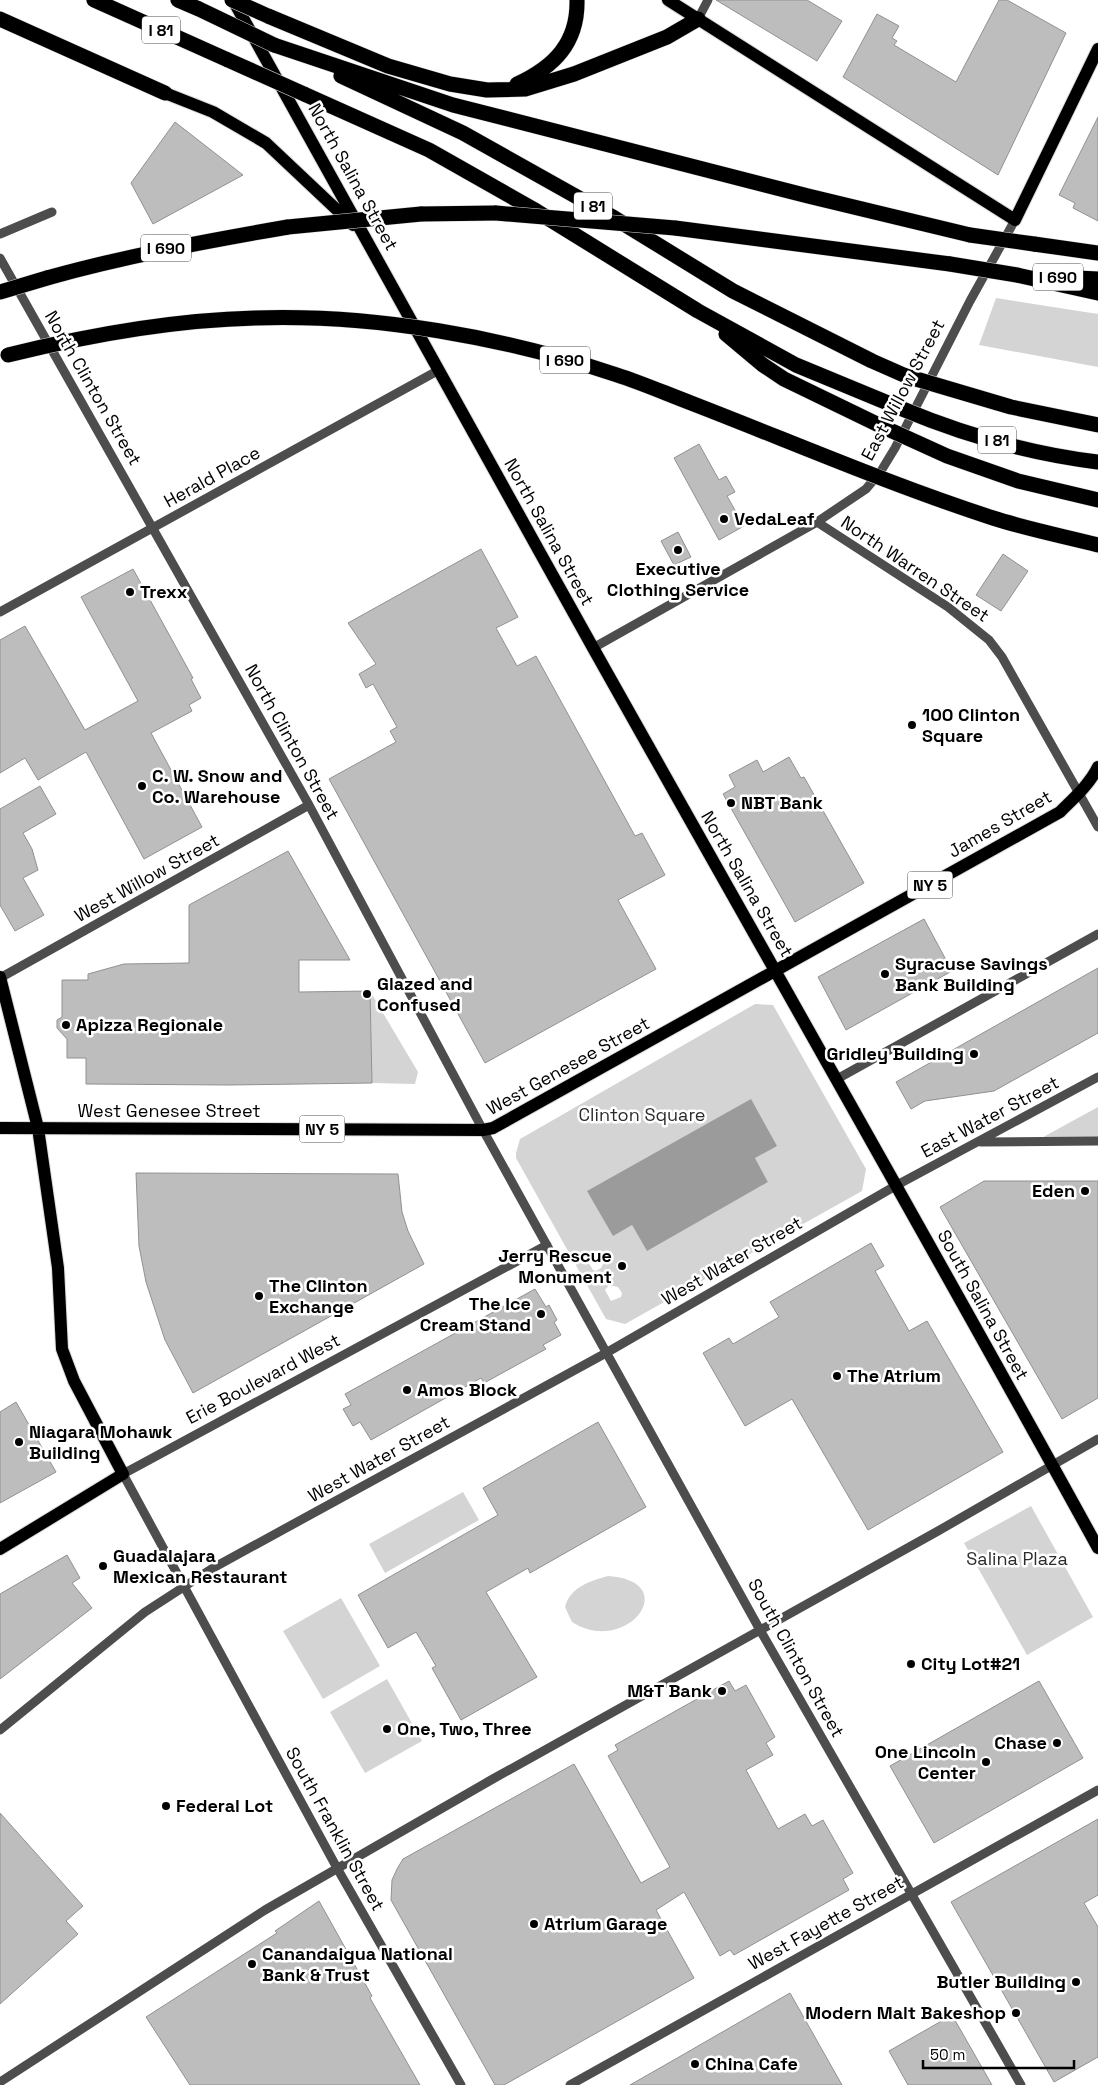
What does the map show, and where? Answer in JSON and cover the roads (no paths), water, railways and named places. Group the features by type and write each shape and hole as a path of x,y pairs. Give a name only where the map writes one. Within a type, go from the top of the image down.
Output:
{"highway":[{"name":"I 81","path":"94,0 429,150 533,209 698,311 796,365 943,426 1031,449 1098,462"},
{"name":"I 81","path":"178,0 463,133 611,216 733,291 872,361 906,376 1011,407 1098,425"},
{"path":"232,0 388,66 450,84 487,90 525,89 574,74 667,37 698,19"},
{"path":"502,90 534,76 547,67 561,53 573,30 577,13 577,0"},
{"path":"0,19 165,93"},
{"path":"274,45 453,105 799,194 970,235 1098,253"},
{"name":"I 690","path":"0,292 93,265 172,247 288,227 421,214 496,213 675,228 950,264 1017,275 1098,279"},
{"path":"1017,275 1098,293"},
{"path":"698,311 763,365 784,379 881,426 947,456 1018,481 1098,500"},
{"name":"I 690","path":"4,356 78,339 152,326 255,318 363,321 434,330 511,345 617,375 890,481 996,519 1098,545"}],"main road":[{"name":"North Salina Street","path":"232,0 370,242 593,648 837,1079"},
{"path":"668,0 1015,220"},
{"name":"East Willow Street","path":"1015,220 1098,49"},
{"path":"165,93 213,112 266,144 370,242"},
{"name":"James Street","path":"776,971 1060,812 1079,793 1098,767"},
{"name":"West Genesee Street","path":"0,1128 483,1130 493,1128 776,971"},
{"path":"0,978 38,1128 58,1268 62,1349 74,1381 123,1474"},
{"name":"South Salina Street","path":"837,1079 1098,1548"},
{"name":"Erie Boulevard West","path":"0,1549 123,1474"}],"street":[{"path":"698,19 708,0"},
{"path":"0,234 52,212"},
{"name":"East Willow Street","path":"593,648 817,522 866,489 882,471 895,448 970,301 1015,220"},
{"name":"North Clinton Street","path":"0,258 309,805 483,1130 547,1245"},
{"name":"Herald Place","path":"0,612 439,370"},
{"name":"North Warren Street","path":"817,522 948,607 989,640 1002,657 1098,827"},
{"name":"West Willow Street","path":"0,978 309,805"},
{"path":"837,1079 1098,934"},
{"name":"East Water Street","path":"897,1185 1098,1077"},
{"path":"978,1142 1098,1141"},
{"name":"West Water Street","path":"0,1730 145,1612 213,1568 606,1353 897,1185"},
{"name":"Erie Boulevard West","path":"123,1474 547,1245"},
{"name":"South Clinton Street","path":"547,1245 760,1630 1021,2085"},
{"path":"0,2082 265,1910 490,1780 1098,1439"},
{"name":"South Franklin Street","path":"123,1474 337,1868 461,2085"},
{"name":"West Fayette Street","path":"570,2085 1098,1790"}],"place":[{"name":"VedaLeaf","path":"724,519"},
{"name":"Executive Clothing Service","path":"678,550"},
{"name":"Trexx","path":"130,592"},
{"name":"100 Clinton Square","path":"912,725"},
{"name":"C. W. Snow and Co. Warehouse","path":"142,786"},
{"name":"NBT Bank","path":"731,803"},
{"name":"Syracuse Savings Bank Building","path":"885,974"},
{"name":"Glazed and Confused","path":"367,994"},
{"name":"Apizza Regionale","path":"66,1025"},
{"name":"Gridley Building","path":"974,1054"},
{"name":"Eden","path":"1085,1191"},
{"name":"Jerry Rescue Monument","path":"622,1266"},
{"name":"The Clinton Exchange","path":"259,1296"},
{"name":"The Ice Cream Stand","path":"541,1314"},
{"name":"The Atrium","path":"837,1376"},
{"name":"Amos Block","path":"407,1390"},
{"name":"Niagara Mohawk Building","path":"19,1442"},
{"name":"Guadalajara Mexican Restaurant","path":"103,1566"},
{"name":"City Lot#21","path":"911,1664"},
{"name":"M&T Bank","path":"722,1691"},
{"name":"One, Two, Three","path":"387,1729"},
{"name":"Chase","path":"1057,1743"},
{"name":"One Lincoln Center","path":"986,1762"},
{"name":"Federal Lot","path":"166,1806"},
{"name":"Atrium Garage","path":"534,1924"},
{"name":"Canandaigua National Bank & Trust","path":"252,1964"},
{"name":"Butler Building","path":"1076,1982"},
{"name":"Modern Malt Bakeshop","path":"1016,2013"},
{"name":"China Cafe","path":"695,2064"}],"park label":[{"name":"Clinton Square","path":"642,1115"},
{"name":"Salina Plaza","path":"1017,1559"}]}
